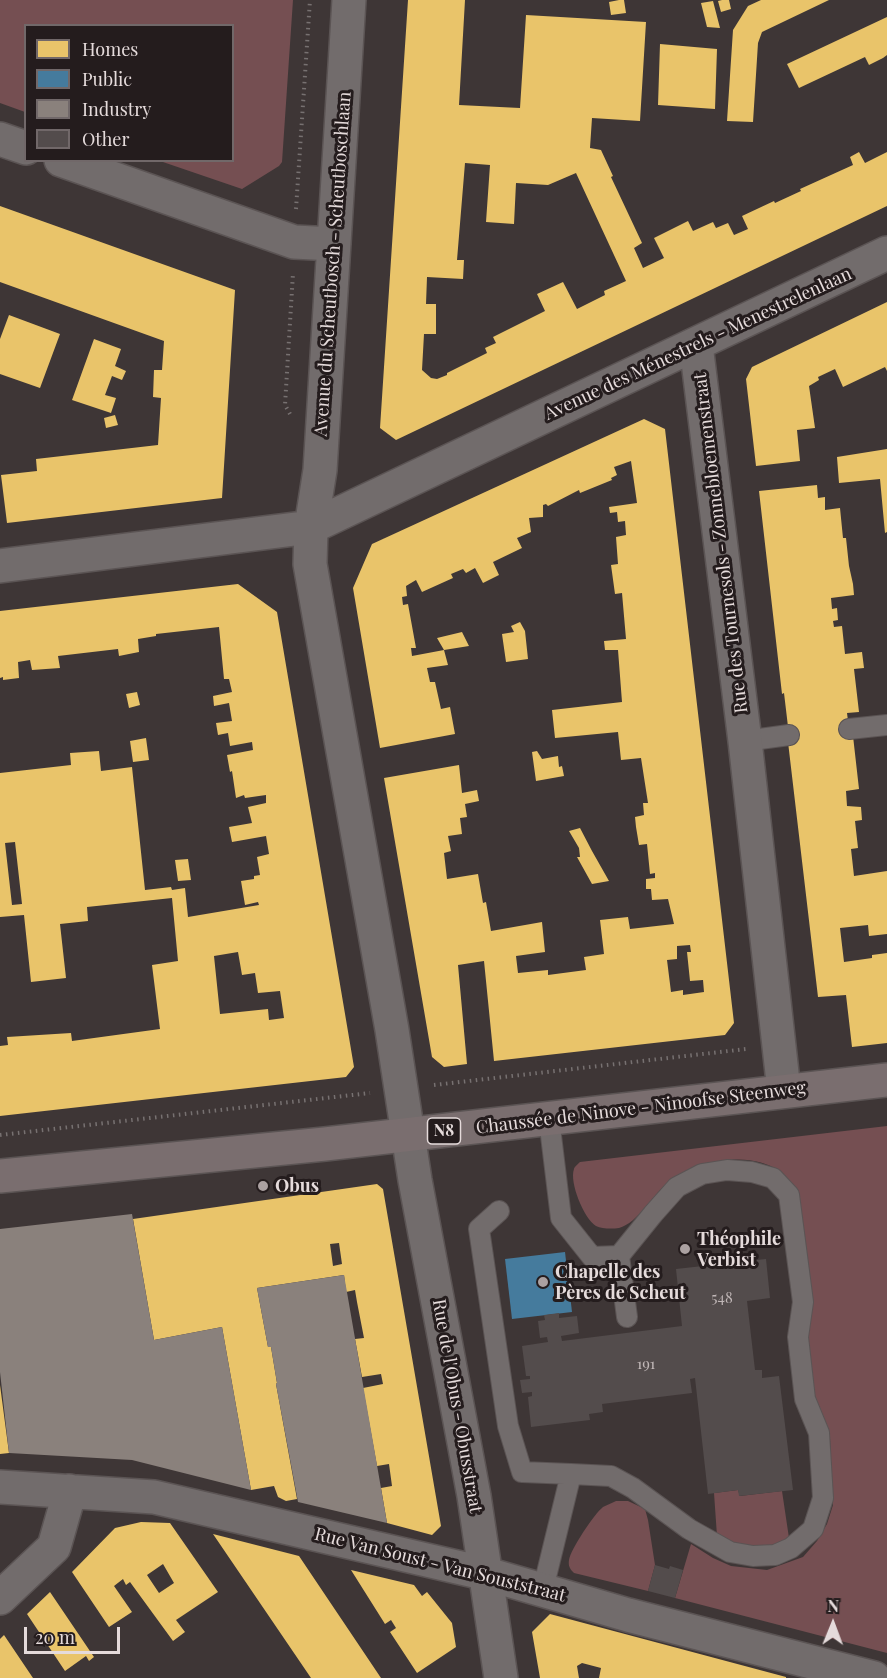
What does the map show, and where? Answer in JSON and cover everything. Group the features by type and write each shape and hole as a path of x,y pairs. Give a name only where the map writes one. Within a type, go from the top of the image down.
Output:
{"main road":[{"name":"Chaussée de Ninove - Ninoofse Steenweg","path":"0,1176 408,1135 887,1080"}],"street":[{"name":"Avenue du Scheutbosch - Scheutboschlaan","path":"349,0 320,470 311,527 310,564 408,1135"},
{"path":"0,139 24,147"},
{"path":"67,162 294,242 334,244"},
{"name":"Avenue des Ménestrels - Menestrelenlaan","path":"0,566 311,527 887,254"},
{"name":"Rue des Tournesols - Zonnebloemenstraat","path":"696,345 745,741 784,1091"},
{"name":"Rue de l'Obus - Obusstraat","path":"408,1135 487,1574 501,1678"},
{"name":"Rue Van Soust - Van Souststraat","path":"0,1487 154,1497 487,1574 628,1615 874,1678"},
{"path":"0,1598 54,1547 70,1491"}],"lane":[{"path":"849,729 887,724"},
{"path":"745,741 789,735"},
{"path":"549,1119 561,1218 592,1257 619,1256"},
{"path":"499,1211 479,1229 508,1426 522,1473 611,1476 633,1488 688,1529 730,1552 753,1556 775,1555 791,1548 813,1529 823,1498 819,1433 805,1399 802,1379 798,1337 803,1302 789,1195 773,1178 752,1172 727,1170 702,1174 677,1188 619,1256 627,1317"},
{"path":"543,1589 571,1474"}],"path":[{"path":"285,405 310,0"}],"shaded area":[{"path":"0,0 293,0 282,162 242,189 163,162 234,162 234,24 24,24 24,112 0,103"},
{"path":"887,1126 887,1653 675,1598 691,1544 731,1566 767,1570 803,1557 817,1541 827,1524 833,1505 830,1439 814,1404 806,1339 812,1307 799,1199 790,1181 781,1172 754,1161 724,1160 709,1164 695,1168 669,1182 633,1220 619,1228 610,1229 601,1228 591,1222 582,1208 573,1175 574,1168 580,1162"},
{"path":"738,1490 740,1496 782,1491 789,1538 770,1546 753,1548 717,1536 714,1493"},
{"path":"616,1501 628,1501 645,1509 655,1565 648,1591 574,1573 570,1567 571,1555 589,1524 603,1507"}],"building: Homes":[{"path":"408,0 465,0 459,105 520,108 526,15 646,22 640,121 592,118 590,148 601,150 613,176 611,177 642,243 634,248 643,268 664,258 654,238 688,221 693,231 713,222 716,228 728,223 734,235 748,229 742,216 774,201 775,203 853,165 850,157 859,152 865,163 887,152 887,206 396,440 380,428","holes":["465,163 490,165 486,222 514,224 516,183 548,185 576,173 626,281 604,291 605,295 577,309 563,282 537,294 545,311 493,337 496,343 485,348 487,353 447,375 437,379 431,378 422,370 424,334 436,334 436,304 426,304 427,277 463,279 464,260 457,260"]},
{"path":"624,0 626,13 611,15 609,2"},
{"path":"729,0 731,9 721,12 718,1"},
{"path":"761,0 829,0 762,32 758,43 753,122 727,121 733,30 748,6"},
{"path":"713,1 720,28 707,27 701,3"},
{"path":"887,17 887,55 869,65 865,57 799,88 787,64"},
{"path":"660,44 717,49 715,109 658,105"},
{"path":"0,206 235,290 222,498 7,523 1,475 37,471 36,459 158,445 161,398 153,397 154,370 162,370 164,341 0,282"},
{"path":"887,302 887,371 885,367 843,387 835,369 818,377 819,380 809,386 815,428 797,430 800,461 756,466 746,379 752,367"},
{"path":"9,315 60,334 40,388 0,374 0,339"},
{"path":"94,339 121,349 115,366 126,371 122,380 112,376 105,395 116,398 111,413 72,400"},
{"path":"115,415 118,425 106,428 104,418"},
{"path":"644,419 665,429 734,1023 725,1035 494,1061 484,961 458,965 467,1064 444,1067 432,1057 384,778 459,765 462,793 477,790 479,801 465,804 467,817 460,818 462,834 448,836 451,851 444,853 447,879 478,874 491,931 542,922 545,952 516,956 518,973 548,970 548,975 586,970 584,957 604,954 600,920 628,917 630,929 674,924 668,899 652,900 651,889 646,889 646,879 655,878 655,873 650,874 647,844 639,845 636,827 635,817 644,815 643,803 648,803 641,758 621,760 618,732 555,738 552,710 622,702 618,650 605,650 604,641 626,639 622,593 615,594 611,565 618,564 616,537 626,535 625,521 618,522 617,512 610,513 609,507 637,503 631,461 614,467 617,475 611,478 612,480 580,493 579,490 548,506 543,505 543,517 529,518 531,532 517,538 522,548 493,562 499,575 483,583 475,568 466,573 463,569 451,574 453,578 422,592 416,580 406,586 407,596 402,597 403,605 408,604 416,648 411,648 412,656 444,650 448,665 427,668 430,682 435,682 441,709 450,707 455,734 380,748 353,588 372,544","holes":["690,945 691,952 687,952 690,981 703,980 704,992 683,995 683,990 671,992 667,960 677,959 677,946"]},
{"path":"887,449 887,532 885,533 880,479 839,483 837,457"},
{"path":"817,485 818,498 825,497 825,510 840,508 843,538 846,538 853,584 854,595 831,598 832,609 837,608 838,620 833,621 834,627 842,626 845,654 862,652 864,668 854,669 859,712 847,713 850,737 853,736 859,789 846,791 847,806 861,807 862,820 855,821 858,848 851,849 854,876 887,871 887,934 869,936 868,925 840,928 844,962 872,958 872,955 887,953 887,1043 852,1047 846,995 818,997 759,491"},
{"path":"238,584 277,612 354,1067 346,1077 0,1116 0,1046 8,1045 7,1037 71,1033 72,1041 160,1029 152,965 178,961 172,898 87,907 88,921 60,924 66,978 31,982 24,915 0,917 0,773 71,765 70,753 99,751 101,771 132,767 145,890 185,888 188,917 259,905 258,902 245,905 241,881 254,879 254,876 260,875 257,857 269,854 266,836 232,842 229,827 252,823 248,807 266,803 266,795 245,798 244,795 236,798 227,755 253,750 252,742 230,746 228,733 218,735 216,723 232,721 229,703 214,706 213,696 232,692 229,679 224,679 219,627 156,634 156,636 138,639 139,652 119,656 118,649 58,656 60,668 32,670 30,660 18,662 19,678 3,680 3,677 0,678 0,611","holes":["15,842 22,904 12,905 5,843","238,952 242,975 255,973 258,993 280,991 284,1018 269,1020 268,1009 220,1014 214,956"]},
{"path":"520,622 525,631 528,659 506,662 502,634 514,632 511,626"},
{"path":"462,632 469,646 444,650 437,638"},
{"path":"137,692 140,705 129,708 126,694"},
{"path":"146,738 149,760 133,762 130,741"},
{"path":"537,751 542,759 558,756 559,767 562,766 564,776 536,781 532,752"},
{"path":"580,828 609,881 592,884 577,857 580,857 579,848 569,831"},
{"path":"188,859 191,880 178,881 175,860"},
{"path":"377,1184 383,1189 441,1526 432,1535 387,1523 381,1488 392,1486 389,1464 377,1466 363,1388 383,1384 381,1374 362,1377 355,1339 364,1338 355,1290 346,1292 344,1275 257,1288 268,1347 271,1347 297,1499 286,1501 278,1497 274,1486 251,1490 222,1327 154,1340 133,1219","holes":["339,1243 342,1264 333,1266 330,1244"]},
{"path":"0,1385 9,1453 0,1454"},
{"path":"141,1522 170,1523 218,1592 176,1620 185,1632 173,1641 130,1582 126,1585 123,1579 114,1586 132,1612 109,1627 72,1572 115,1528","holes":["163,1564 174,1583 159,1593 147,1575"]},
{"path":"213,1534 299,1556 381,1678 311,1678"},
{"path":"351,1570 414,1585 422,1596 427,1592 452,1623 456,1647 417,1673 390,1632 396,1628 391,1620 385,1624"},
{"path":"50,1592 94,1657 89,1661 86,1656 65,1671 27,1614"},
{"path":"550,1614 786,1678 599,1678 601,1668 582,1663 577,1666 579,1678 540,1678 532,1632"},
{"path":"4,1635 33,1678 0,1678 0,1639"}],"building: Public":[{"path":"565,1252 572,1312 512,1319 505,1259"}],"building: Industry":[{"path":"132,1214 154,1340 222,1327 251,1490 132,1460 9,1453 0,1372 0,1229"},
{"path":"344,1275 387,1523 298,1502 271,1347 268,1347 257,1288"}],"building: Other":[{"path":"766,1259 770,1298 747,1301 755,1370 762,1370 762,1378 779,1376 793,1490 739,1496 738,1490 708,1494 695,1378 690,1379 692,1393 602,1404 603,1412 589,1414 590,1420 531,1427 528,1397 532,1396 532,1392 522,1393 520,1380 530,1379 530,1376 526,1376 522,1346 548,1342 547,1337 540,1338 538,1321 545,1320 544,1315 559,1313 559,1318 577,1316 579,1333 561,1336 562,1341 682,1326 676,1269"},
{"path":"655,1565 683,1570 675,1598 648,1591"}],"place":[{"name":"Obus","path":"263,1186"},
{"name":"Théophile Verbist","path":"685,1249"},
{"name":"Chapelle des Pères de Scheut","path":"543,1282"}]}
